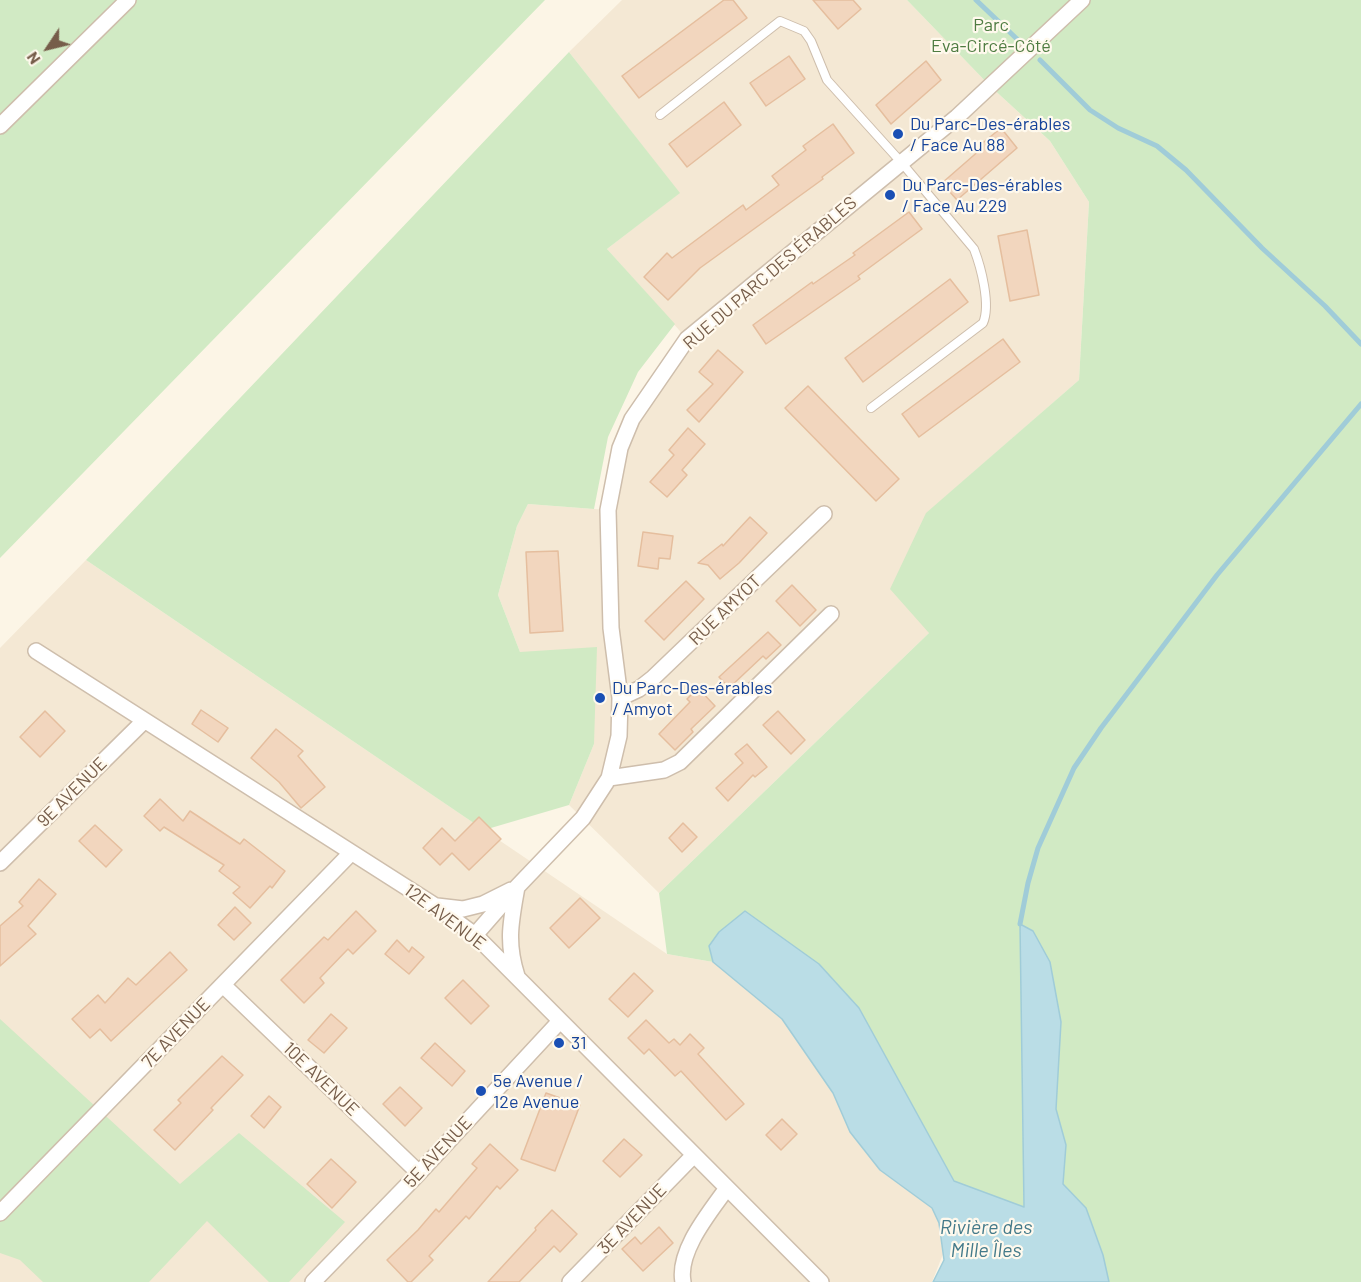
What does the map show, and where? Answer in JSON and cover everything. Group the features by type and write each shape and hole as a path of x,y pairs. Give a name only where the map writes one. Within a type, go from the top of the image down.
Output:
{"street":[{"path":"0,126 128,0"},
{"name":"RUE DU PARC DES ÉRABLES","path":"475,936 517,887 583,818 609,778 619,736 620,698 611,628 608,510 620,448 632,419 687,339 957,117 1082,0"},
{"name":"RUE AMYOT","path":"620,698 653,678 824,514"},
{"path":"609,778 664,770 680,762 831,614"},
{"name":"12E AVENUE","path":"36,651 434,905 475,936 820,1282"},
{"name":"9E AVENUE","path":"0,863 144,721"},
{"name":"7E AVENUE","path":"0,1213 351,853"},
{"path":"434,905 463,909 483,904 517,887"},
{"path":"517,887 509,934 512,960 518,979"},
{"name":"10E AVENUE","path":"223,985 419,1173"},
{"name":"5E AVENUE","path":"313,1282 419,1173 560,1021"},
{"name":"3E AVENUE","path":"570,1282 694,1155"},
{"path":"683,1282 681,1272 696,1232 727,1188"}],"lane":[{"path":"660,115 780,21 804,31 811,41 827,80 901,162 974,249 980,265 987,315 983,323 871,408"}],"shaded area":[{"path":"622,0 907,0 990,86 1050,141 1089,202 1079,380 926,514 929,633 659,893 569,805 594,744 520,652 498,595 517,526 528,504 608,510 620,448 687,339 607,249 679,193 569,52"},
{"path":"86,560 667,954 713,962 782,1019 833,1093 850,1132 880,1170 932,1208 939,1223 943,1254 932,1282 0,1282 0,648"}],"green space":[{"path":"0,0 545,0 0,558"},
{"name":"Parc Eva-Circé-Côté","path":"907,0 1361,0 1361,1282 1109,1282 1103,1255 1086,1208 1063,1184 1066,1145 1056,1109 1061,1022 1033,931 1020,924 1024,1207 954,1181 859,1008 819,964 709,946 713,962 667,954 659,893 929,633 890,589 926,513 1079,380 1089,202 1050,141 990,86"},
{"path":"569,52 680,193 607,249 675,324 638,372 608,437 594,509 528,504 517,526 498,595 520,652 597,647 594,744 569,805 484,830 86,560"},
{"path":"0,1019 180,1184 239,1133 345,1222 289,1282 269,1282 207,1221 149,1282 43,1282 20,1260 0,1253"}],"water":[{"name":"Rivière des Mille Îles","path":"745,911 819,964 859,1008 954,1181 1024,1207 1020,924 1033,931 1050,962 1061,1022 1056,1109 1066,1145 1063,1184 1086,1208 1103,1255 1109,1282 933,1282 944,1260 939,1223 932,1208 880,1170 850,1132 833,1093 782,1019 713,962 709,946 719,932"}],"building":[{"path":"724,0 733,0 747,18 639,98 622,76"},
{"path":"813,0 853,0 861,9 838,29"},
{"path":"789,56 805,79 766,106 750,83"},
{"path":"926,61 941,80 891,124 876,105"},
{"path":"724,102 741,125 687,167 669,144"},
{"path":"833,124 854,153 822,177 823,179 700,268 668,300 644,277 667,253 672,258 743,205 746,210 779,185 772,176 806,150 803,146"},
{"path":"1001,128 1017,148 957,200 942,183 981,149 979,146"},
{"path":"909,212 922,229 858,276 860,279 766,344 753,325 812,282 813,284 855,255 853,253"},
{"path":"1027,230 1039,295 1010,301 998,236"},
{"path":"950,279 968,302 863,382 845,358"},
{"path":"1003,339 1020,362 919,437 902,414"},
{"path":"718,350 743,372 699,422 687,410 713,384 699,372"},
{"path":"808,386 899,479 876,501 785,408"},
{"path":"688,428 705,444 682,470 687,475 667,497 650,482 674,455 669,450"},
{"path":"750,517 767,533 739,563 720,579 708,565 698,563 722,544 723,546"},
{"path":"643,532 673,536 670,559 659,558 658,569 638,566"},
{"path":"558,551 563,631 530,633 526,552"},
{"path":"686,581 704,599 664,640 645,621"},
{"path":"792,585 816,610 800,626 776,601"},
{"path":"768,632 781,645 766,659 763,656 729,688 719,677"},
{"path":"698,688 715,706 691,729 693,732 675,750 659,734 690,702 687,699"},
{"path":"201,710 228,728 218,742 192,724"},
{"path":"45,711 65,731 40,757 20,737"},
{"path":"778,711 805,740 791,754 763,725"},
{"path":"276,729 303,751 298,756 325,787 301,808 279,782 251,758"},
{"path":"747,744 767,767 755,777 753,775 728,801 716,788 743,763 735,754"},
{"path":"160,799 183,821 190,811 240,844 244,839 285,871 272,888 270,886 250,908 233,893 240,887 219,871 224,865 164,827 160,831 144,816"},
{"path":"479,817 501,839 469,870 452,853 440,865 423,848 442,828 455,841"},
{"path":"683,823 697,837 682,852 669,838"},
{"path":"95,825 122,850 106,867 79,841"},
{"path":"39,879 56,894 28,926 36,934 0,966 0,926 23,906 19,902"},
{"path":"580,898 600,918 569,948 550,928"},
{"path":"235,907 251,923 234,940 218,925"},
{"path":"356,911 376,931 353,954 348,949 320,978 324,983 304,1003 281,980 324,937 328,940"},
{"path":"397,940 409,952 412,947 424,957 409,974 385,954"},
{"path":"170,952 187,970 111,1041 100,1029 90,1038 72,1019 98,995 105,1003 128,978 136,985"},
{"path":"634,973 653,991 628,1017 609,999"},
{"path":"463,980 489,1006 471,1024 445,998"},
{"path":"331,1014 347,1028 324,1053 308,1040"},
{"path":"646,1020 669,1043 674,1039 680,1045 690,1034 704,1048 698,1054 744,1104 726,1120 681,1071 675,1076 649,1049 644,1054 628,1038"},
{"path":"435,1043 465,1071 452,1086 421,1058"},
{"path":"222,1056 243,1075 175,1150 154,1130 181,1103 178,1100"},
{"path":"400,1087 422,1108 405,1126 383,1104"},
{"path":"546,1093 580,1105 555,1171 521,1159"},
{"path":"269,1096 281,1107 264,1128 251,1116"},
{"path":"782,1119 797,1134 781,1150 766,1135"},
{"path":"624,1139 642,1155 620,1177 603,1161"},
{"path":"490,1144 518,1170 500,1189 497,1186 469,1219 466,1216 429,1256 433,1260 411,1282 408,1282 387,1260 436,1209 439,1212 477,1168 472,1164"},
{"path":"331,1159 356,1182 332,1208 307,1184"},
{"path":"552,1210 577,1234 560,1252 554,1246 519,1282 488,1282 536,1230 535,1228"},
{"path":"659,1227 673,1243 643,1271 622,1249 635,1237 641,1244"}],"waterway":[{"path":"976,0 1018,40"},
{"path":"1040,60 1090,110 1118,128 1157,146 1186,170 1361,344"},
{"path":"1020,924 1038,848 1074,768 1101,728 1217,575 1361,404"}],"place":[{"name":"Du Parc-Des-érables / Face Au 88","path":"898,134"},
{"name":"Du Parc-Des-érables / Face Au 229","path":"890,195"},
{"name":"Du Parc-Des-érables / Amyot","path":"600,698"},
{"name":"31","path":"559,1043"},
{"name":"5e Avenue / 12e Avenue","path":"481,1091"}]}
